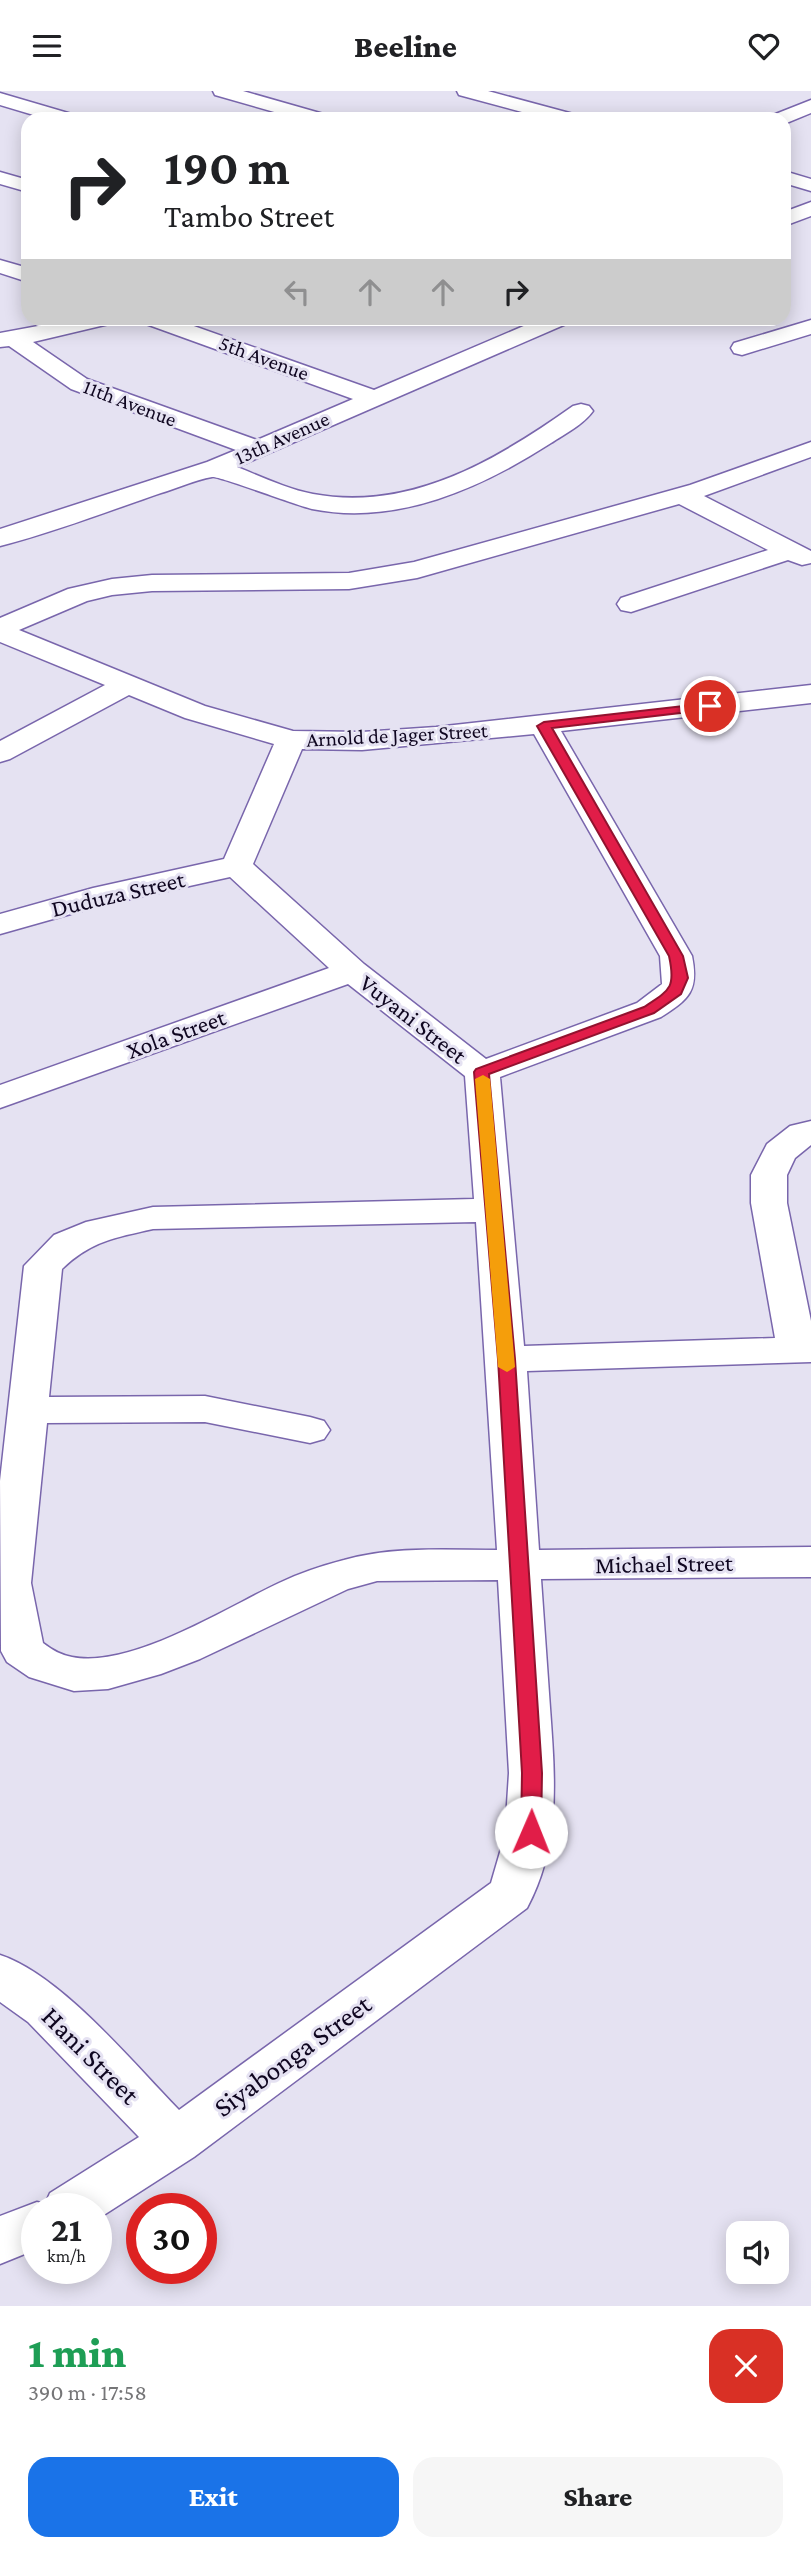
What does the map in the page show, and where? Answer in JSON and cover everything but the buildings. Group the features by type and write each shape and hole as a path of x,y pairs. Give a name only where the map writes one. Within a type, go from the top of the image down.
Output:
{"street":[{"path":"222,91 296,112"},
{"path":"466,91 544,112"},
{"path":"0,99 44,112"},
{"path":"791,114 811,106"},
{"path":"0,178 21,184"},
{"path":"791,179 811,185"},
{"path":"0,266 21,273"},
{"path":"6,339 74,326"},
{"name":"5th Avenue","path":"173,326 373,398"},
{"name":"13th Avenue","path":"0,538 216,467 542,326"},
{"path":"742,348 811,327"},
{"name":"11th Avenue","path":"6,339 79,384 257,449"},
{"path":"216,467 276,491 317,503 366,505 411,498 461,482 504,463 581,411"},
{"path":"0,630 78,596 112,587 152,583 349,581 417,570 682,495 811,449"},
{"path":"682,495 800,556"},
{"path":"632,604 800,556"},
{"name":"Arnold de Jager Street","path":"0,630 195,712 291,740 424,737 802,696"},
{"path":"0,753 127,685"},
{"path":"802,696 811,720"},
{"path":"482,1072 649,1010 674,994 681,978 676,956 544,726"},
{"path":"237,866 291,740"},
{"name":"Vuyani Street","path":"237,866 352,971 482,1072 506,1359 532,1773 531,1832 524,1863 510,1895"},
{"name":"Duduza Street","path":"0,924 93,898 237,866"},
{"name":"Xola Street","path":"0,1097 352,971"},
{"path":"506,1359 804,1349 769,1203 769,1175 780,1152 803,1134 811,1132"},
{"name":"Michael Street","path":"495,1210 153,1218 99,1230 67,1243 43,1266 10,1583 23,1651 47,1667 90,1674 121,1671 184,1649 320,1583 377,1566 811,1562"},
{"path":"29,1410 205,1409 310,1430"},
{"name":"Siyabonga Street","path":"94,2193 176,2141 510,1895"},
{"name":"Hani Street","path":"0,1975 46,2008 176,2141"},
{"path":"0,2240 21,2231"}],"slow traffic":[{"path":"483,1079 507,1367"}],"route":[{"path":"531,1832 532,1773 506,1359 482,1072 649,1010 674,994 681,978 676,956 544,726 710,706"}]}
